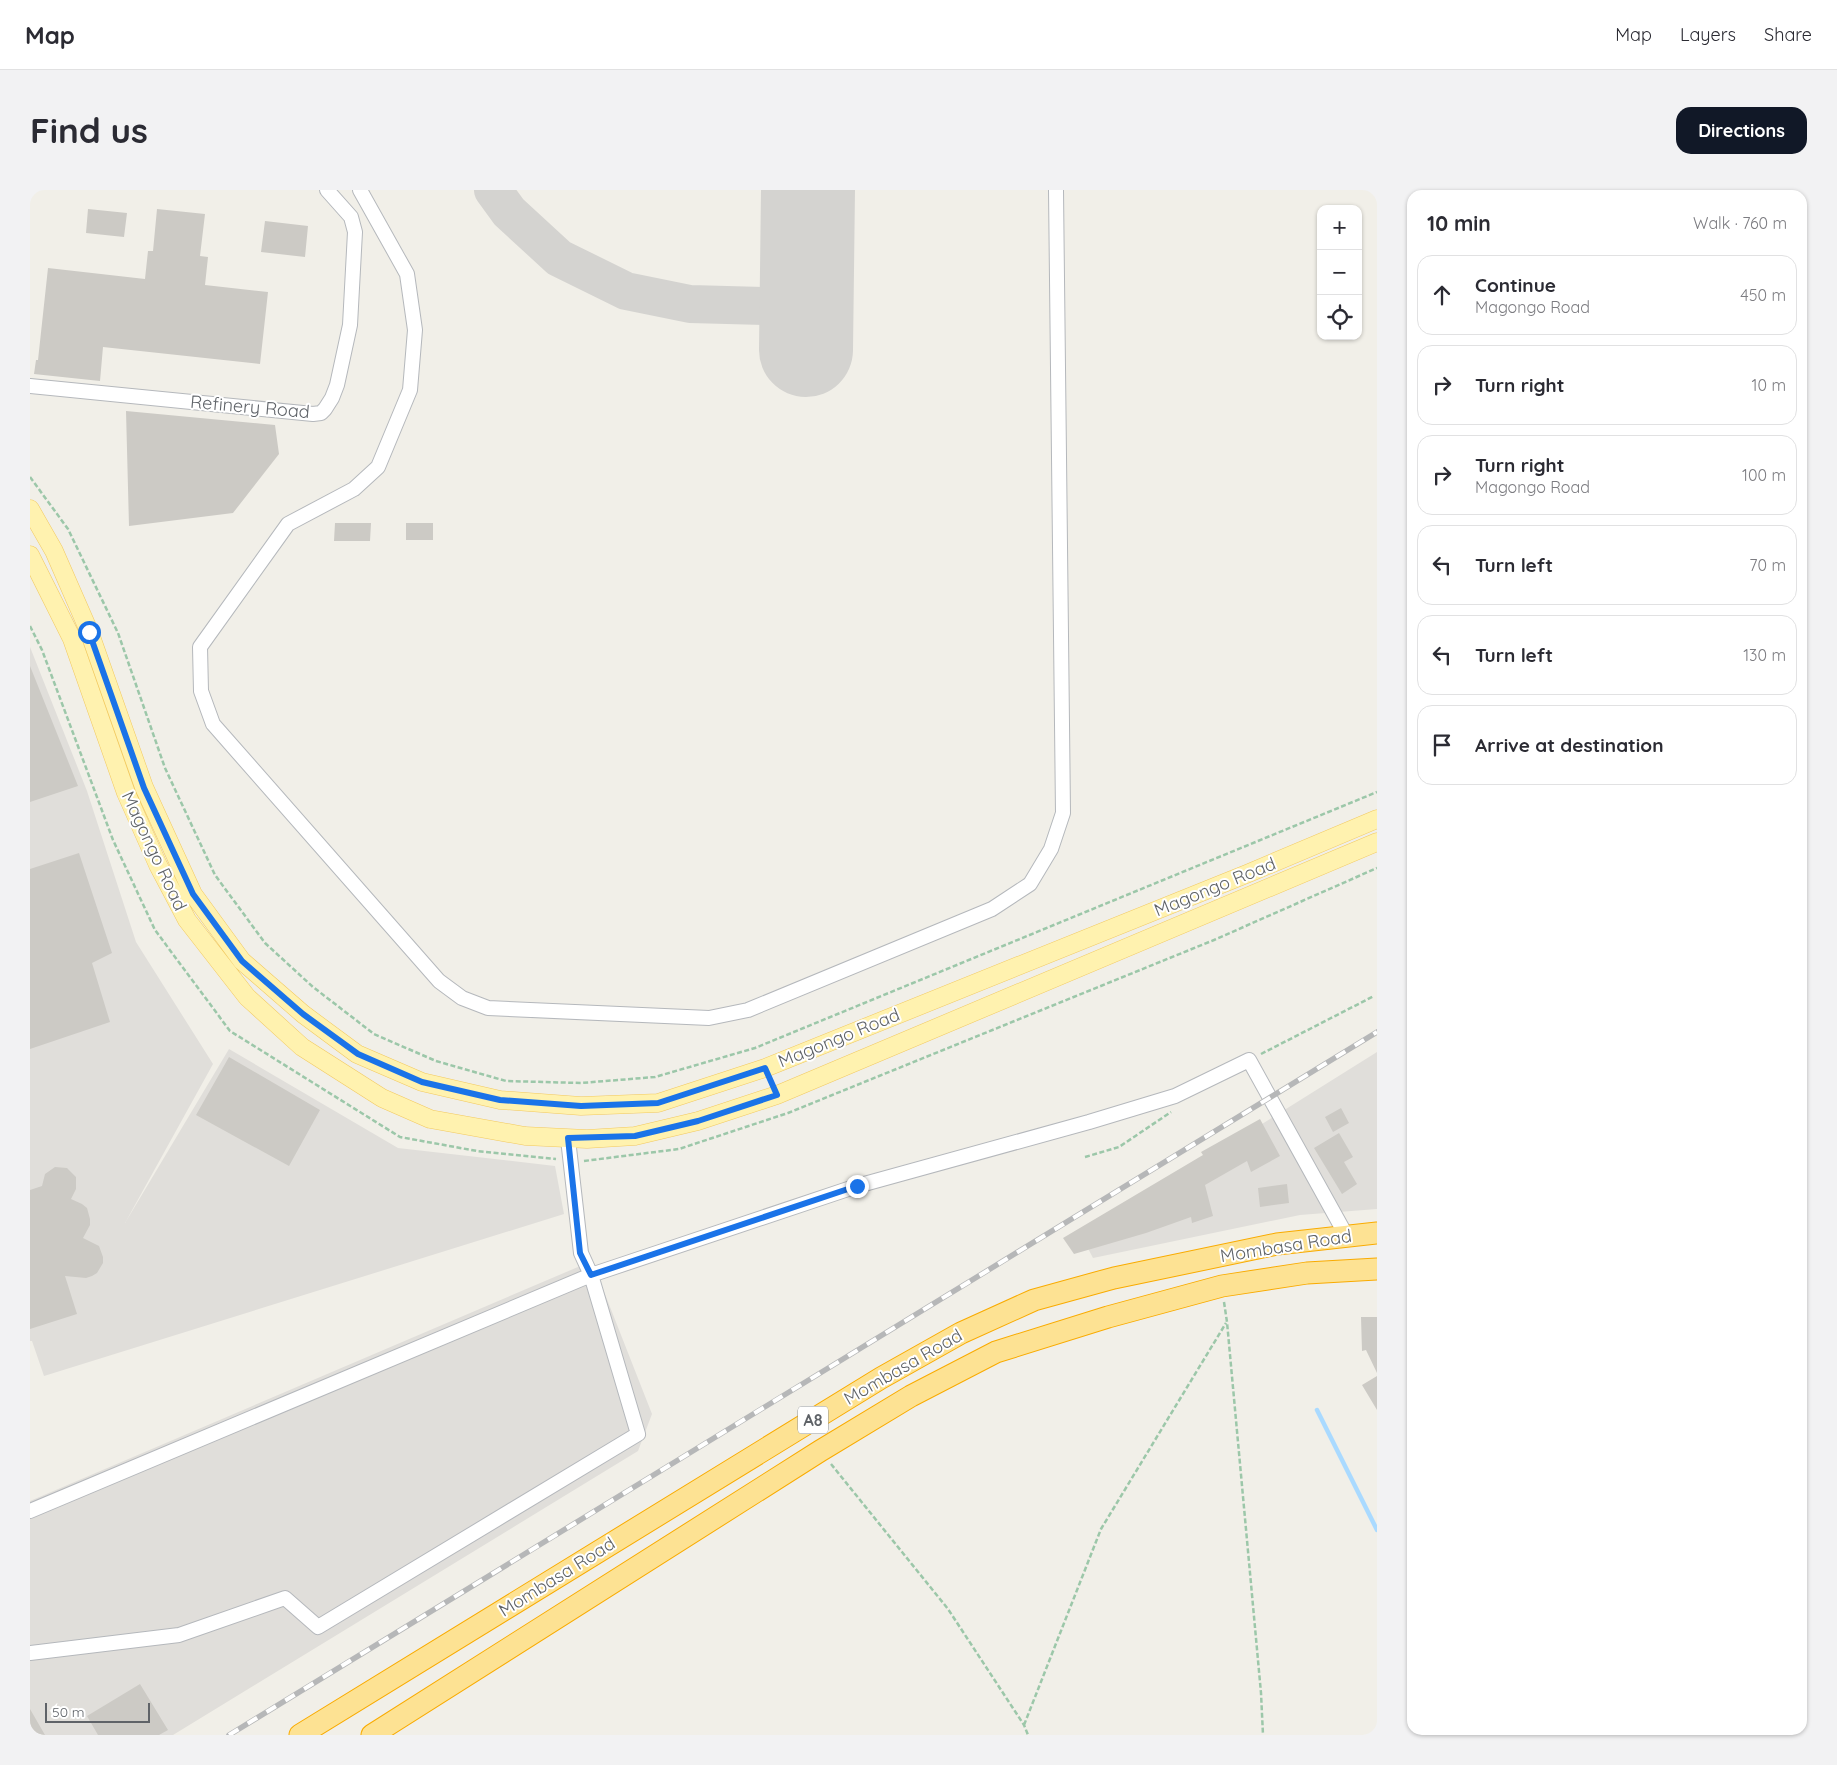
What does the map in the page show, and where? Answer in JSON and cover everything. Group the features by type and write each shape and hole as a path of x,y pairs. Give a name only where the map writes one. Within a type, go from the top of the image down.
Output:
{"highway":[{"name":"Mombasa Road","path":"306,1734 882,1378 961,1333 1034,1300 1114,1278 1277,1244 1377,1233"},
{"name":"Mombasa Road","path":"372,1735 820,1451 911,1396 996,1352 1108,1317 1222,1286 1307,1273 1377,1269"}],"main road":[{"name":"Magongo Road","path":"30,509 54,551 89,632 144,788 193,894 242,961 303,1014 358,1054 422,1082 500,1100 581,1106 658,1103 765,1068 1249,873 1377,819"},
{"name":"Magongo Road","path":"30,554 72,639 126,794 158,865 187,920 247,997 302,1047 382,1098 430,1119 525,1136 568,1138 635,1136 698,1121 777,1095 1377,842"},
{"path":"765,1068 777,1095"}],"street":[{"name":"Refinery Road","path":"30,386 313,414 320,412 329,404 337,385 350,325 355,232 351,217 327,190"},
{"path":"360,190 407,274 415,330 410,390 378,467 354,489 288,524 200,647 201,691 213,724 439,981 462,998 488,1008 709,1018 748,1010 992,909 1030,884 1051,849 1063,813 1056,190"},
{"path":"30,1511 591,1275 857,1186 1175,1096 1249,1060 1346,1235"},
{"path":"30,1653 179,1635 285,1598 318,1627 638,1434 591,1275 580,1253 568,1138"}],"path":[{"path":"30,476 68,529 118,633 165,768 215,875 264,942 313,987 374,1034 436,1061 506,1081 581,1082 655,1077 755,1048 1377,792"},
{"path":"30,626 42,650 113,840 155,930 230,1031 400,1136 477,1150 561,1160"},
{"path":"580,1162 678,1149 788,1113 1214,940 1377,868"},
{"path":"1249,1060 1374,996"},
{"path":"1084,1157 1119,1147 1171,1112 1175,1096"},
{"path":"1222,1286 1227,1322 1261,1693 1263,1735"},
{"path":"1024,1725 1101,1529 1227,1322"},
{"path":"820,1451 948,1609 1024,1725 1028,1735"}],"shaded area":[{"path":"30,647 87,791 136,942 213,1064 125,1223 229,1049 398,1148 555,1166 564,1214 44,1376 32,1341 30,1341"},
{"path":"1377,1052 1377,1209 1300,1215 1093,1258 1082,1237"},
{"path":"592,1261 652,1414 638,1451 173,1735 30,1735 30,1501"}],"building":[{"path":"88,209 127,213 124,237 86,233"},
{"path":"157,209 205,214 200,256 208,257 205,285 268,292 260,364 103,347 100,381 34,374 36,360 38,360 48,268 145,279 148,251 153,251"},
{"path":"265,221 308,226 305,257 261,252"},
{"path":"126,411 275,425 279,454 233,513 129,526"},
{"path":"335,523 371,523 370,541 334,541"},
{"path":"406,523 433,523 433,540 406,540"},
{"path":"30,666 78,786 30,802"},
{"path":"79,853 112,953 92,963 110,1022 30,1049 30,869"},
{"path":"229,1057 320,1110 289,1166 196,1115"},
{"path":"1341,1108 1349,1123 1333,1132 1325,1117"},
{"path":"1260,1119 1280,1156 1251,1172 1247,1161 1205,1185 1213,1216 1192,1223 1191,1217 1146,1233 1074,1254 1063,1238 1203,1155 1201,1152"},
{"path":"1339,1133 1353,1157 1344,1162 1357,1184 1342,1194 1314,1148"},
{"path":"55,1167 67,1168 76,1177 76,1189 71,1199 87,1208 90,1219 90,1225 83,1238 99,1246 103,1263 97,1273 92,1276 86,1278 65,1276 77,1314 30,1329 30,1190 42,1186 45,1174"},
{"path":"1287,1184 1289,1203 1260,1207 1258,1188"},
{"path":"1361,1317 1377,1317 1377,1373 1366,1350 1362,1351"},
{"path":"1377,1376 1377,1410 1362,1385"},
{"path":"140,1684 168,1730 159,1735 98,1735 87,1716"},
{"path":"30,1709 45,1735 30,1735"}],"waterway":[{"path":"1317,1410 1377,1530"}],"taxiway":[{"path":"493,190 509,212 559,258 626,291 690,304 806,307"}],"runway":[{"path":"806,350 808,190"}],"railway":[{"path":"229,1735 1377,1032"}],"route":[{"path":"89,632 144,788 193,894 242,961 303,1014 358,1054 422,1082 500,1100 581,1106 658,1103 765,1068 777,1095 698,1121 635,1136 587,1139 568,1138 580,1253 591,1275 857,1186"}]}
